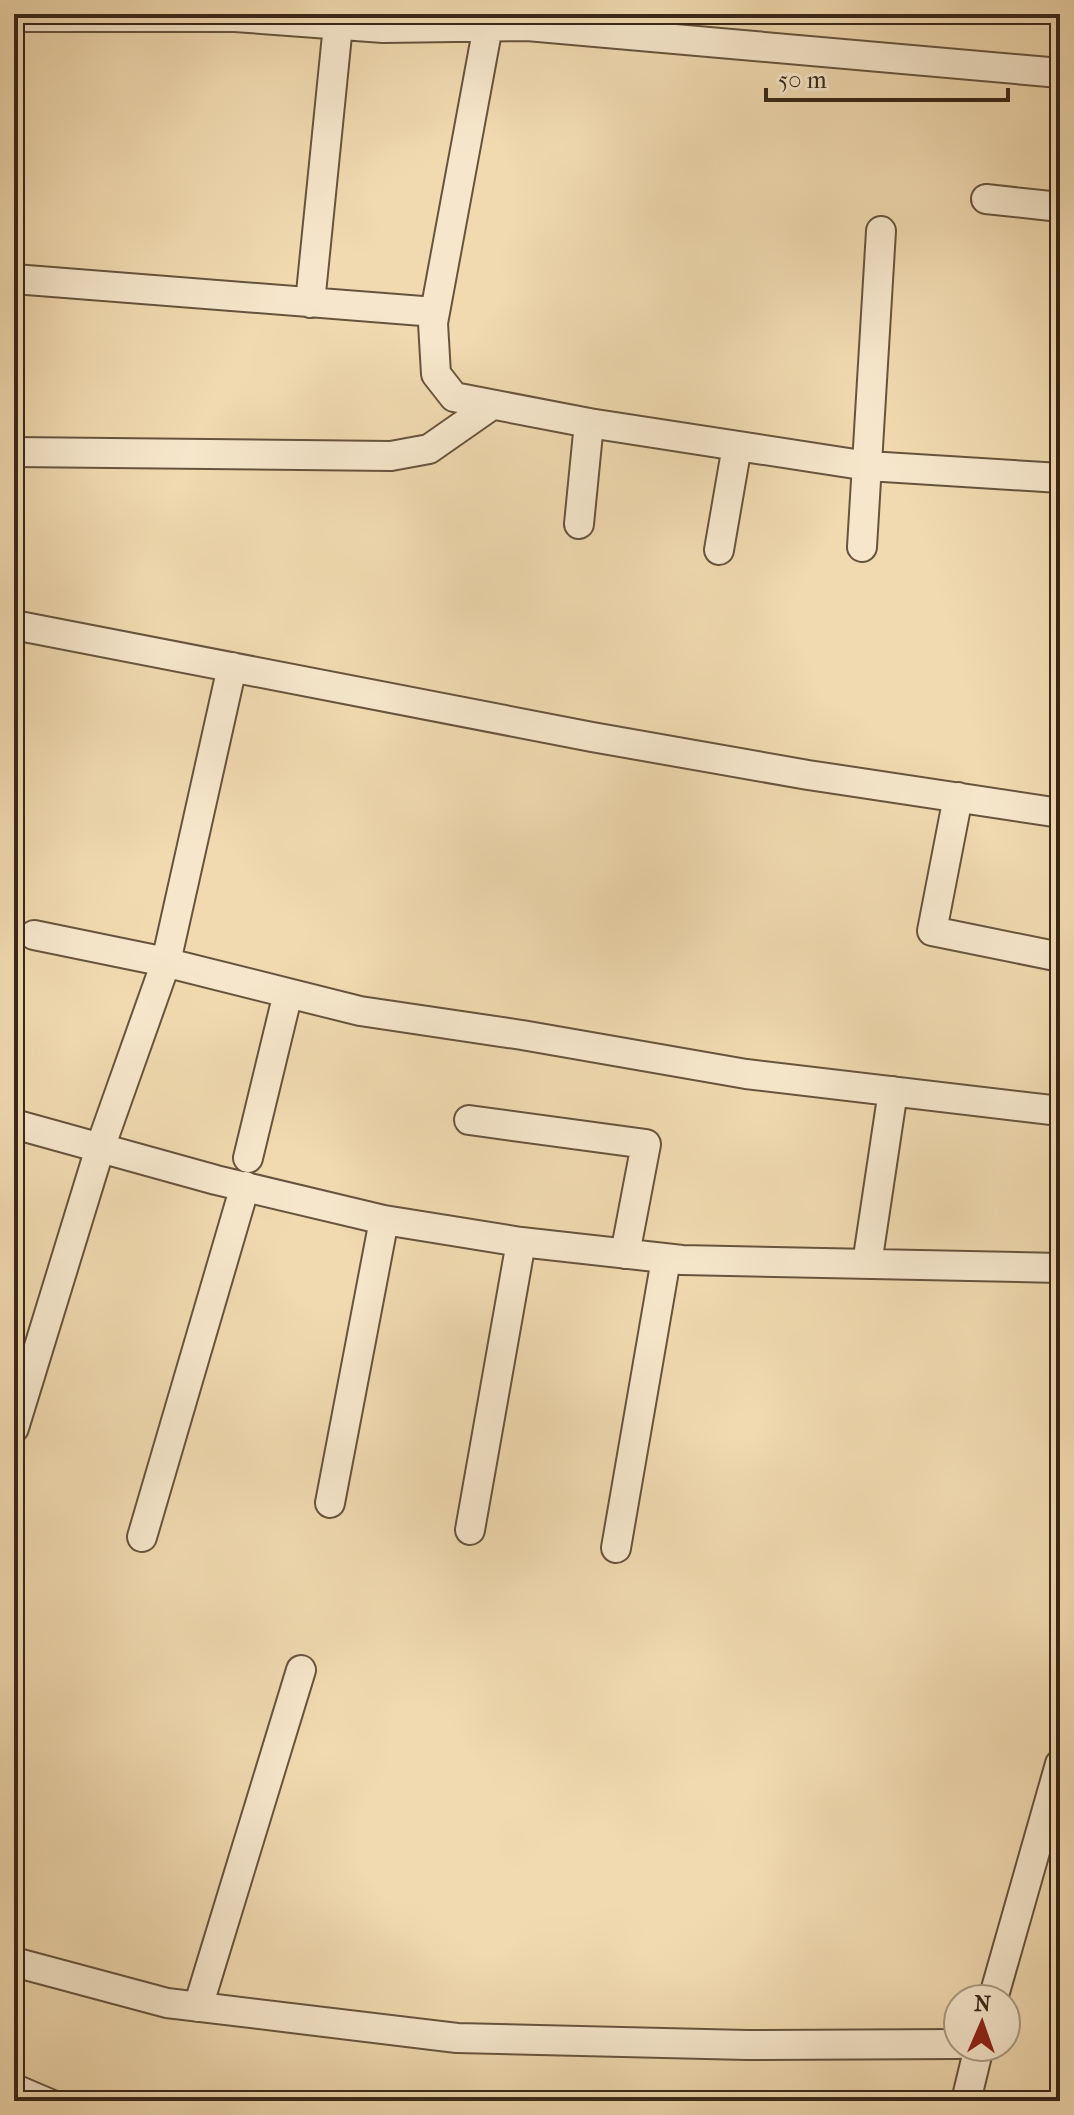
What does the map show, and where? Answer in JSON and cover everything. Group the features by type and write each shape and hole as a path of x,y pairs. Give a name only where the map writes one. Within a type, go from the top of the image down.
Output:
{"street":[{"path":"14,17 235,16 338,25 384,21 488,26 528,20 1060,73"},
{"path":"310,303 338,25"},
{"path":"488,26 433,323 436,374 454,397 589,423 868,466 1060,478"},
{"path":"986,199 1060,207"},
{"path":"862,547 881,231"},
{"path":"14,279 435,312"},
{"path":"14,452 391,456 429,449 492,405"},
{"path":"579,524 589,423"},
{"path":"719,550 737,446"},
{"path":"14,625 607,740 808,775 1060,813"},
{"path":"14,1428 100,1148 166,962 232,667"},
{"path":"958,797 932,931 1060,957"},
{"path":"34,935 166,962 360,1011 522,1035 746,1074 1060,1111"},
{"path":"142,1537 246,1172 288,993"},
{"path":"867,1264 893,1091"},
{"path":"469,1120 646,1144 625,1254"},
{"path":"14,1124 100,1148 246,1172 384,1220 521,1242 666,1259 1060,1268"},
{"path":"330,1503 384,1220"},
{"path":"470,1530 521,1242"},
{"path":"616,1548 666,1259"},
{"path":"198,2007 301,1670"},
{"path":"998,1983 1060,1764"},
{"path":"14,1962 167,2003 457,2038 747,2045 942,2044"},
{"path":"966,2101 975,2063"}],"lane":[{"path":"14,2081 61,2101"}]}
